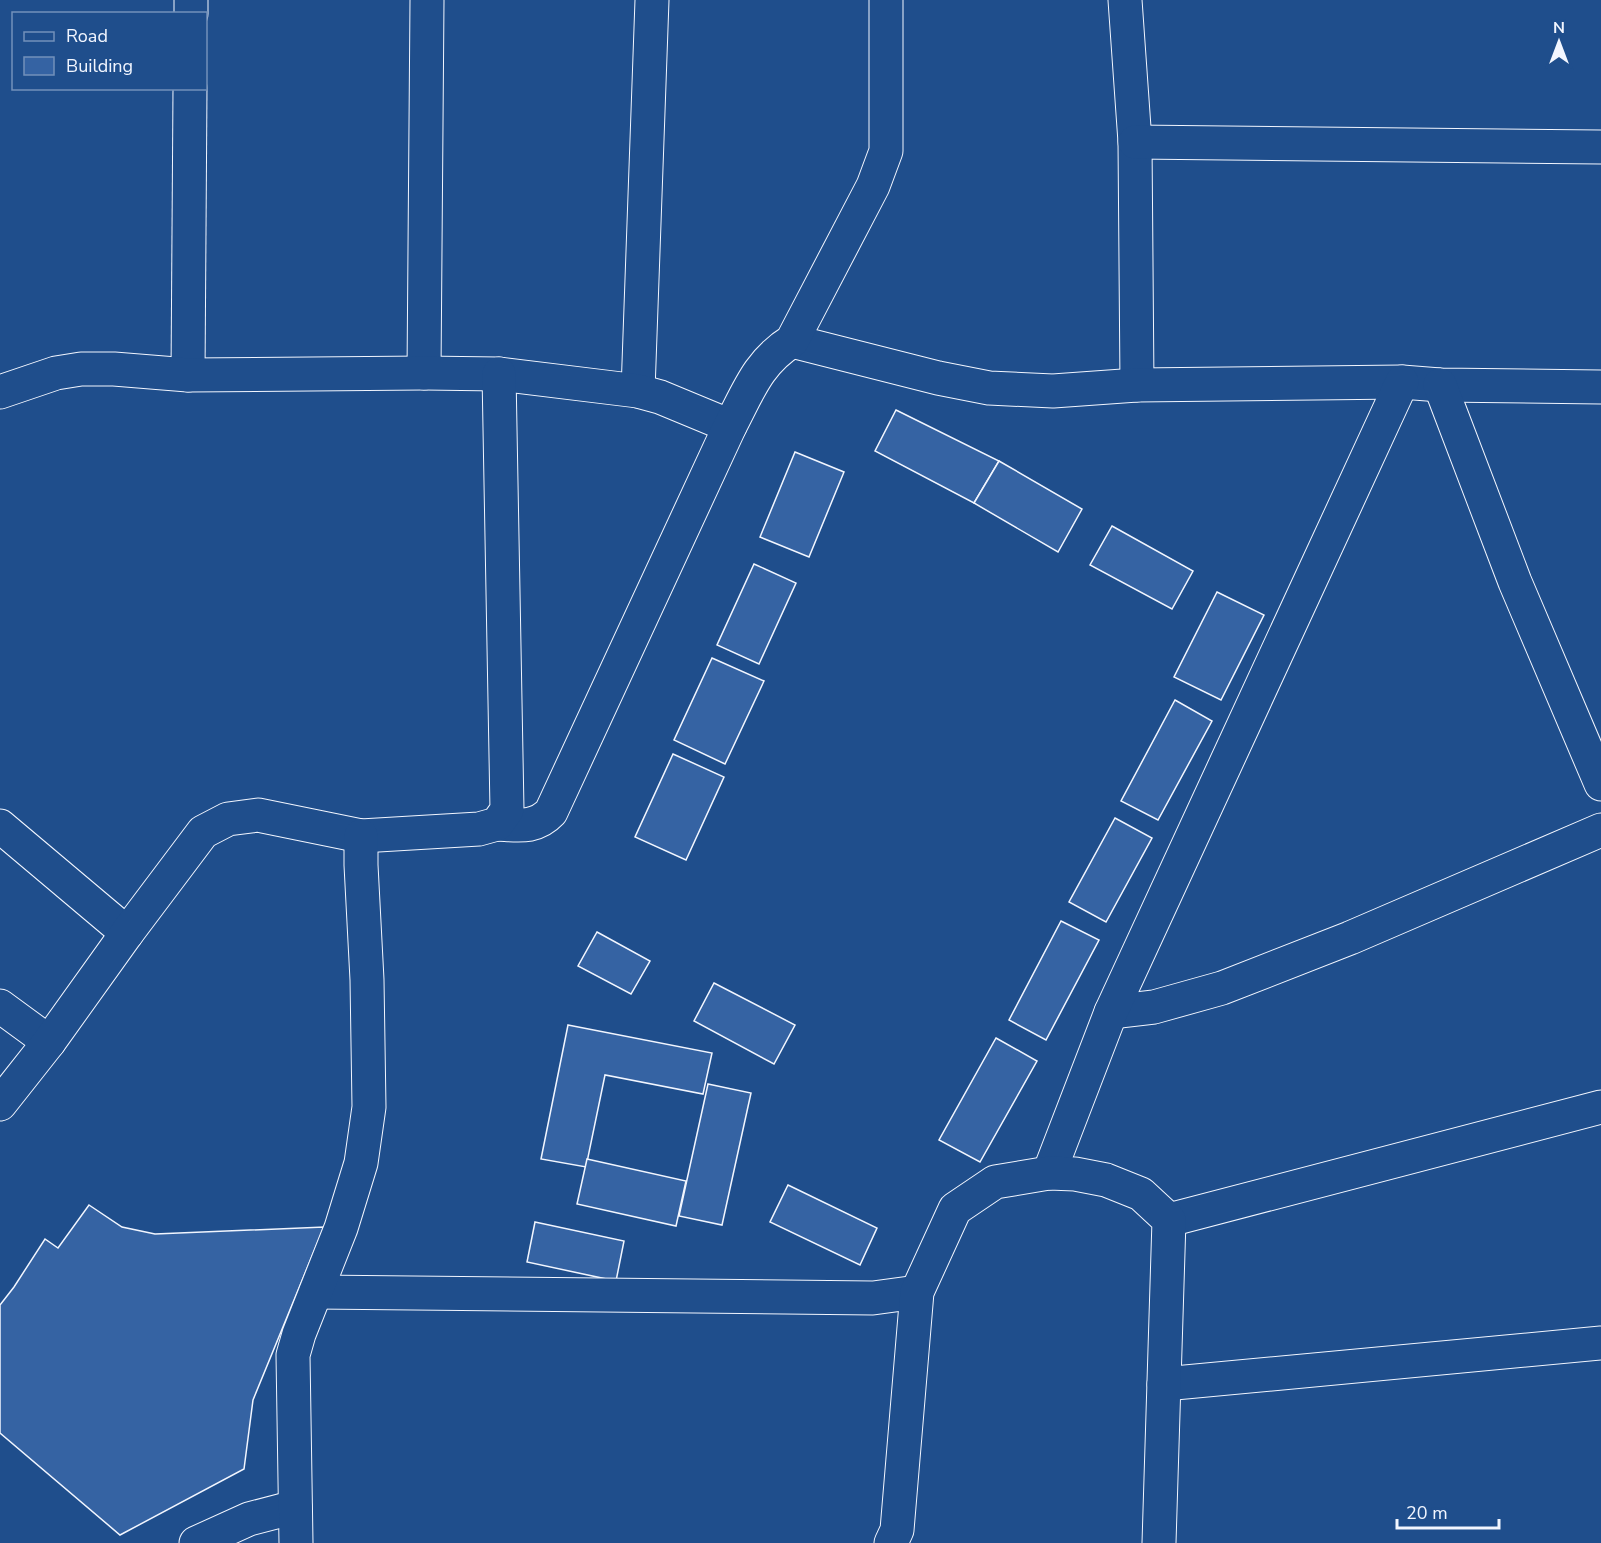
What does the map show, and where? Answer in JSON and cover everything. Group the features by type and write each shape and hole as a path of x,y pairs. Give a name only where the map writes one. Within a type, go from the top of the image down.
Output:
{"street":[{"path":"424,373 428,0"},
{"path":"638,391 652,0"},
{"path":"0,1104 49,1042 203,832 228,819 258,815 361,836 479,829 497,824 531,825 544,819 551,812 730,426 759,370 778,350 792,341 873,186 886,152 886,0"},
{"path":"1125,0 1135,142 1137,385"},
{"path":"188,375 190,90"},
{"path":"1135,142 1601,147"},
{"path":"792,341 938,378 989,388 1053,391 1137,385 1402,382 1440,385 1601,387"},
{"path":"0,392 56,373 81,369 114,369 188,375 499,374 638,391 660,397 730,426"},
{"path":"497,824 507,810 499,374"},
{"path":"1048,1173 1111,1012 1402,382"},
{"path":"1440,385 1515,582 1601,784"},
{"path":"0,826 127,933"},
{"path":"1111,1012 1154,1007 1222,988 1350,938 1601,830"},
{"path":"296,1543 293,1355 341,1228 361,1163 369,1107 361,836"},
{"path":"0,1006 49,1042"},
{"path":"1169,1220 1601,1107"},
{"path":"891,1543 897,1530 917,1292 956,1209 995,1182 1048,1173 1075,1174 1106,1180 1141,1194 1169,1220 1159,1543"},
{"path":"316,1292 873,1298 917,1292"},
{"path":"1164,1384 1601,1343"},
{"path":"196,1543 249,1519 295,1507"}],"building":[{"path":"896,410 999,461 974,503 875,451"},
{"path":"795,452 844,472 809,557 760,537"},
{"path":"999,461 1082,509 1058,552 974,503"},
{"path":"1112,526 1193,571 1172,609 1090,565"},
{"path":"754,564 796,583 759,664 717,645"},
{"path":"1217,592 1264,615 1221,700 1174,677"},
{"path":"712,658 764,681 725,764 674,740"},
{"path":"1175,700 1212,721 1158,820 1121,801"},
{"path":"673,754 724,777 686,860 635,837"},
{"path":"1115,818 1152,838 1106,922 1069,902"},
{"path":"1061,921 1099,940 1046,1040 1009,1020"},
{"path":"597,932 650,961 631,994 578,966"},
{"path":"714,983 795,1025 774,1064 694,1021"},
{"path":"568,1025 712,1053 703,1094 605,1075 586,1167 541,1159"},
{"path":"996,1038 1037,1061 980,1162 939,1140"},
{"path":"708,1084 751,1093 722,1225 679,1216"},
{"path":"587,1159 686,1181 676,1226 577,1204"},
{"path":"788,1185 877,1228 860,1265 770,1222"},
{"path":"89,1205 122,1227 155,1234 324,1227 253,1400 244,1469 120,1535 0,1433 0,1305 45,1239 58,1248"},
{"path":"535,1222 624,1241 616,1281 527,1262"}]}
